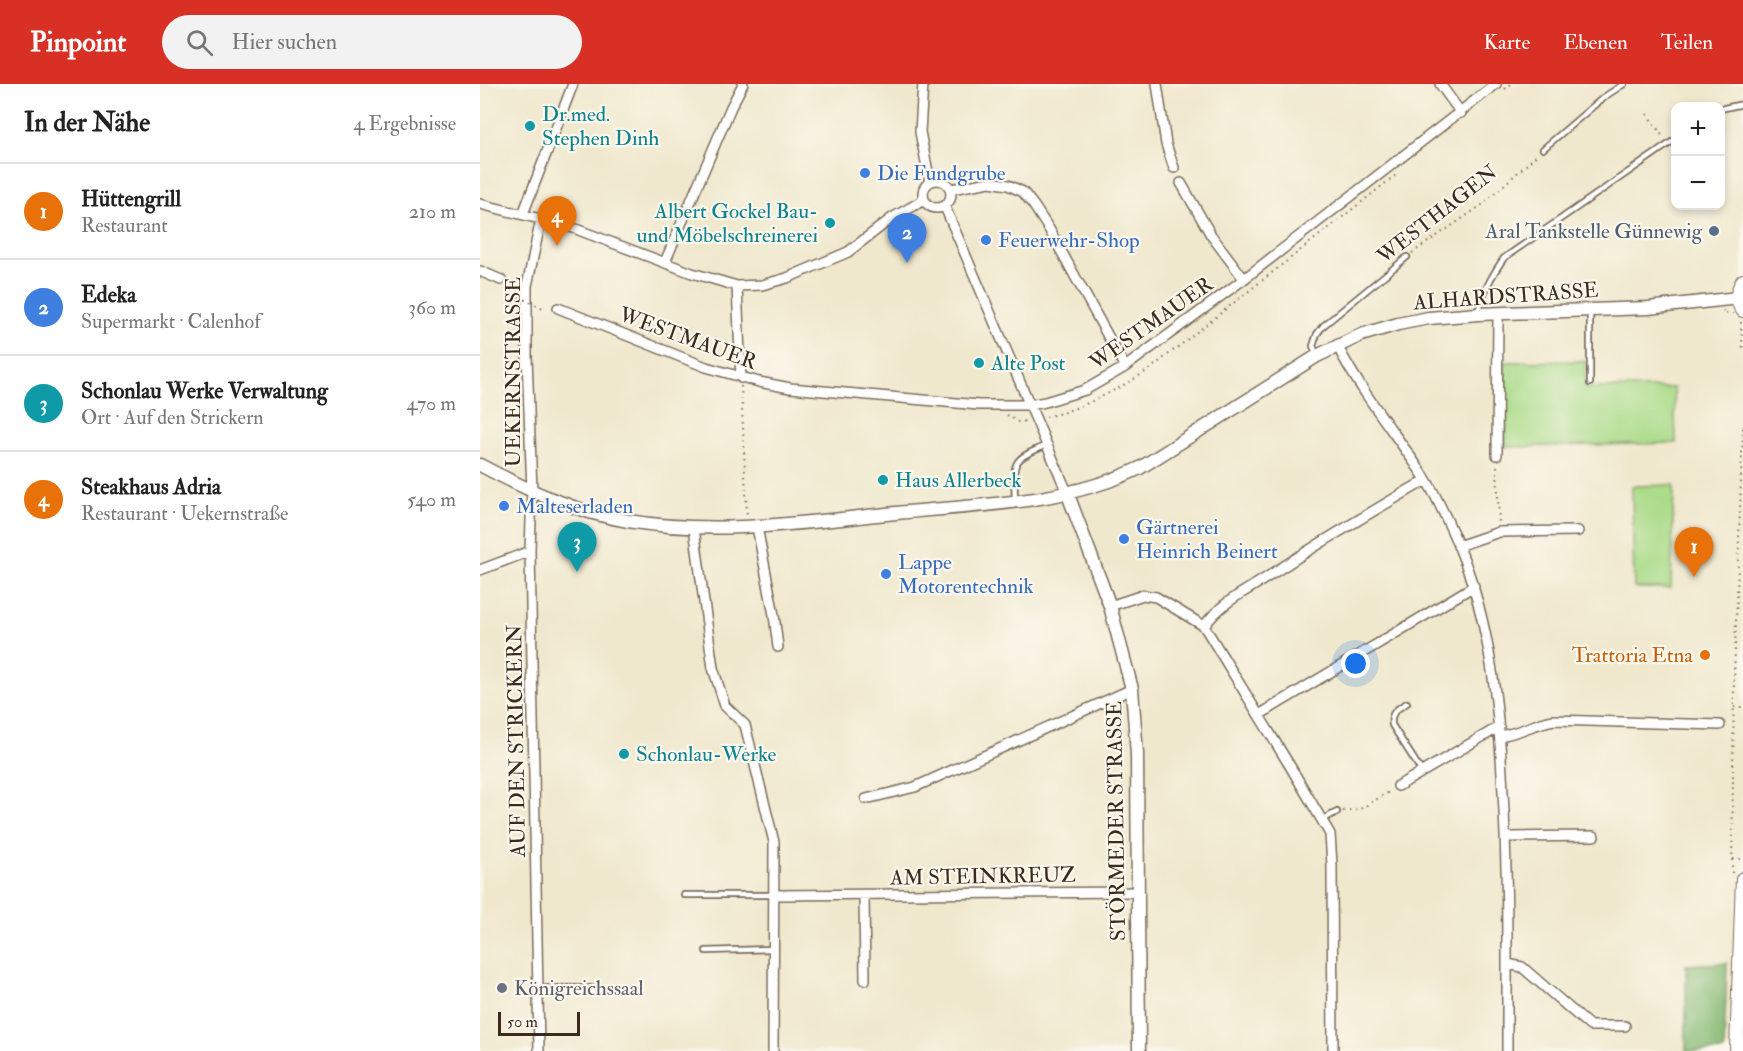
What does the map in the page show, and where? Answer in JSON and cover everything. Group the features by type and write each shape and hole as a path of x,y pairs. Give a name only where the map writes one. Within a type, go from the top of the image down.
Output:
{"main road":[{"path":"1741,304 1738,290 1743,281"},
{"name":"ALHARDSTRASSE","path":"480,465 532,491 597,514 629,521 694,528 753,527 1015,501 1067,492 1115,480 1140,468 1317,356 1361,335 1398,324 1429,318 1478,314 1741,304"},
{"name":"STÖRMEDER STRASSE","path":"1067,492 1110,606 1132,689 1137,754 1139,1051"},
{"path":"1737,1051 1738,879"}],"street":[{"path":"523,214 573,84"},
{"path":"665,262 731,106 743,84"},
{"path":"923,84 920,132 930,182"},
{"path":"1157,84 1166,144 1174,168"},
{"path":"1440,84 1461,113"},
{"name":"WESTMAUER","path":"558,308 695,363 741,378 790,388 980,405 1030,405 1045,402 1085,390 1125,368 1497,84"},
{"path":"938,180 946,183 951,189 949,202 945,207 937,209 929,206 924,200 924,189 930,182 938,180"},
{"path":"951,189 990,182 1008,184 1023,192 1049,229 1125,368"},
{"path":"1181,183 1210,236 1244,279"},
{"path":"480,204 597,236 714,281 737,286 762,285 787,278 848,252 892,218 924,200"},
{"path":"945,207 1067,492"},
{"name":"UEKERNSTRASSE","path":"532,491 527,286 541,219"},
{"path":"480,272 501,280"},
{"path":"737,286 741,378"},
{"path":"1497,454 1498,314"},
{"path":"1337,345 1371,401 1426,480 1458,546 1474,586 1489,659 1499,731 1506,837 1507,1051"},
{"path":"1204,626 1226,602 1319,543 1426,480"},
{"name":"AUF DEN STRICKERN","path":"532,491 539,1051"},
{"path":"753,527 774,615 778,647"},
{"path":"694,528 713,668 725,706 745,725 774,842 773,1051"},
{"path":"1458,546 1499,532 1578,531"},
{"path":"480,570 531,553"},
{"path":"1259,715 1474,586"},
{"path":"1110,606 1143,595 1156,597 1204,626 1330,834 1332,845 1333,1051"},
{"path":"866,799 915,787 1132,689"},
{"path":"1398,786 1499,731 1510,735 1536,723 1554,720 1720,725"},
{"path":"1506,837 1594,836"},
{"name":"AM STEINKREUZ","path":"774,895 1139,892"},
{"name":"AM STEINKREUZ","path":"864,895 865,981"},
{"path":"1507,964 1522,968 1590,1026 1625,1026"},
{"path":"539,990 591,990"}],"lane":[{"path":"1543,149 1604,97 1624,84"},
{"path":"1725,108 1743,104"},
{"path":"1478,314 1481,301 1493,275 1504,258 1671,142"},
{"name":"WESTHAGEN","path":"1317,356 1313,346 1323,326 1407,257"},
{"path":"1590,310 1590,383"},
{"path":"1015,501 1014,476 1017,460 1047,445"},
{"path":"1407,703 1393,712 1390,717 1422,772"},
{"path":"1322,820 1337,812"},
{"path":"684,895 774,895"},
{"path":"706,951 774,949"}],"path":[{"path":"1647,114 1662,135"},
{"name":"WESTHAGEN","path":"1407,257 1482,205 1543,149"},
{"path":"508,292 545,309"},
{"path":"741,378 753,527"},
{"path":"1738,879 1732,859 1734,707 1743,426"},
{"path":"1497,454 1499,532"},
{"path":"1734,707 1743,707"},
{"path":"1337,812 1360,810 1398,786"},
{"path":"1732,859 1743,859"}],"green space":[{"path":"1585,361 1585,388 1674,388 1676,443 1506,447 1504,362"},
{"path":"1674,485 1671,588 1634,588 1632,486"},
{"path":"1727,963 1724,1051 1686,1051 1686,965"}],"place":[{"name":"Dr.med. Stephen Dinh","path":"530,126"},
{"name":"Die Fundgrube","path":"865,173"},
{"name":"Albert Gockel Bau- und Möbelschreinerei","path":"830,223"},
{"name":"Aral Tankstelle Günnewig","path":"1714,231"},
{"name":"Feuerwehr-Shop","path":"986,240"},
{"name":"Steakhaus Adria","path":"557,246"},
{"name":"Edeka","path":"907,263"},
{"name":"Alte Post","path":"979,363"},
{"name":"Haus Allerbeck","path":"883,480"},
{"name":"Malteserladen","path":"504,506"},
{"name":"Gärtnerei Heinrich Beinert","path":"1124,539"},
{"name":"Schonlau Werke Verwaltung","path":"577,572"},
{"name":"Lappe Motorentechnik","path":"886,574"},
{"name":"Hüttengrill","path":"1694,577"},
{"name":"Trattoria Etna","path":"1705,655"},
{"name":"Schonlau-Werke","path":"624,754"},
{"name":"Königreichssaal","path":"502,988"}]}
